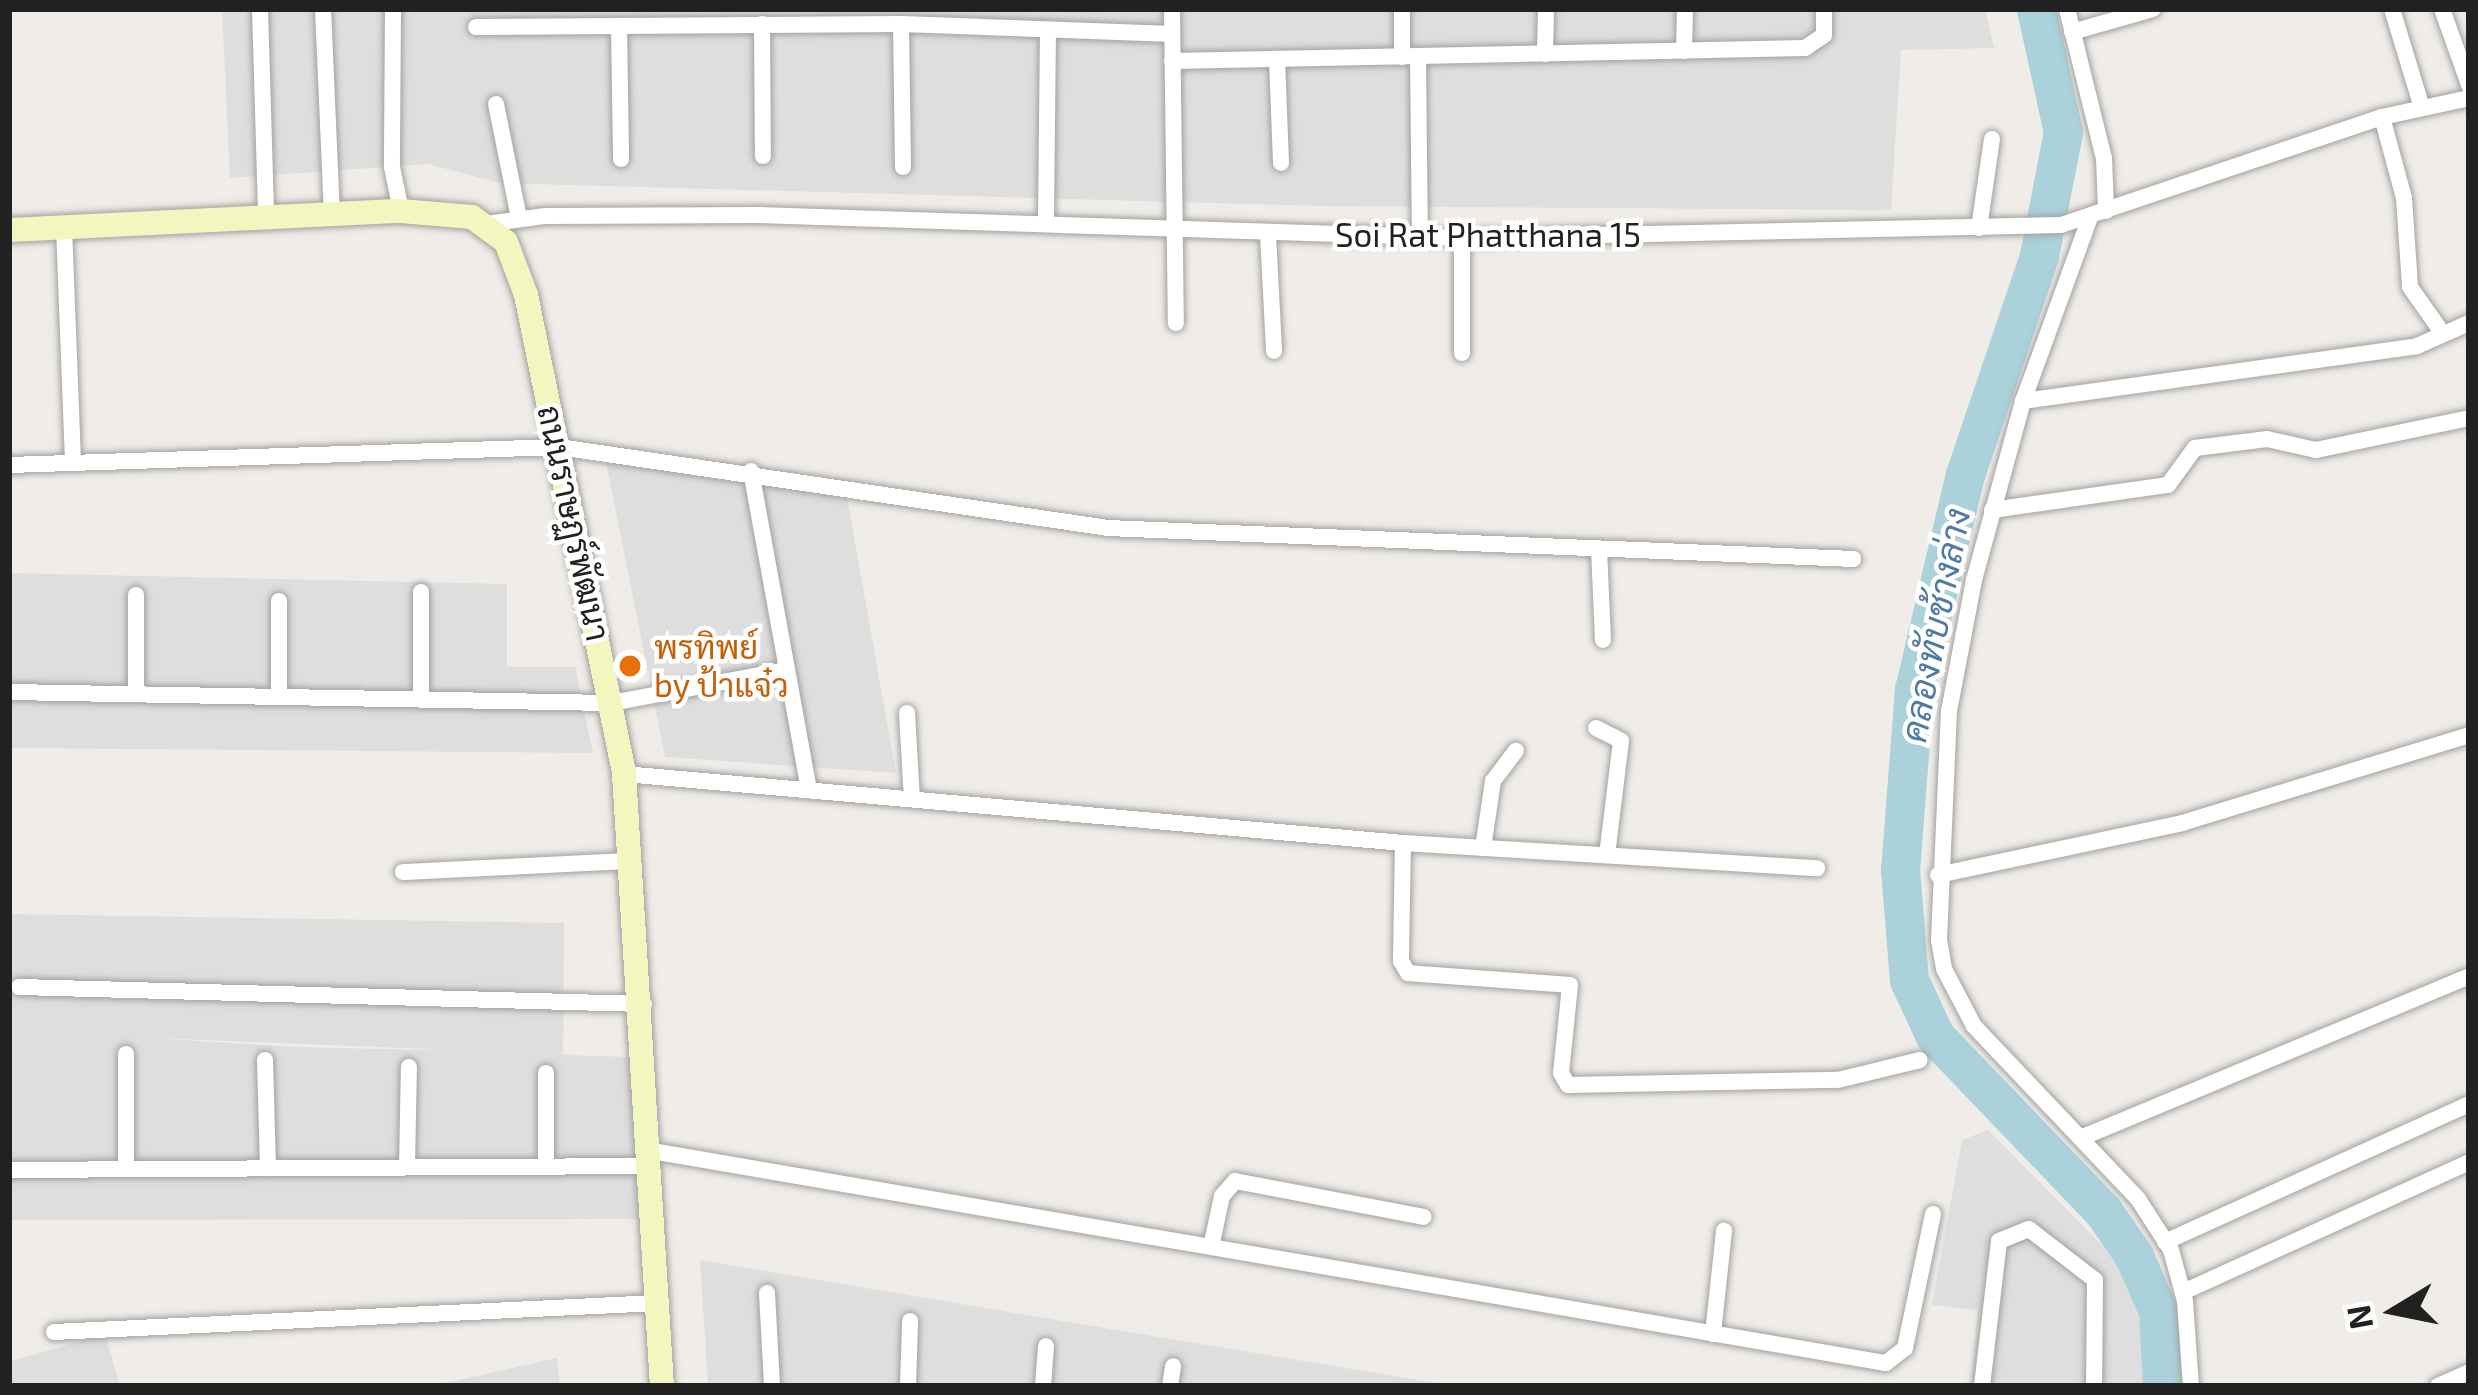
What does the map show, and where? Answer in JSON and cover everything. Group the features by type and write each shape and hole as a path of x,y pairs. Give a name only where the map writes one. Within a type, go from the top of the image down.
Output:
{"street":[{"path":"260,9 266,217"},
{"path":"323,9 332,214"},
{"path":"393,9 392,167 401,212"},
{"path":"1172,9 1176,322"},
{"path":"1402,9 1410,57 1420,237"},
{"path":"1545,54 1546,9"},
{"path":"1684,9 1684,50"},
{"path":"1172,61 1817,45 1824,9"},
{"path":"2066,9 2104,158 2098,216 2023,401 1992,510 1949,711 1938,875 1941,955 1956,996 2083,1137 2165,1242 2183,1292 2191,1386"},
{"path":"2072,32 2153,9"},
{"path":"2392,9 2422,108"},
{"path":"2442,9 2469,86"},
{"path":"762,24 764,156"},
{"path":"476,27 901,24 1172,34"},
{"path":"901,24 903,167"},
{"path":"619,26 621,160"},
{"path":"1046,219 1048,33"},
{"path":"1276,59 1281,163"},
{"name":"Soi Rat Phatthana 15","path":"488,224 519,218 1046,219 1178,233 1462,238 2061,225 2382,117 2469,98"},
{"path":"496,104 519,218"},
{"path":"2382,117 2404,198 2410,287 2441,331"},
{"path":"1979,228 1993,140"},
{"path":"9,230 401,212 488,224"},
{"name":"ถนนราษฏร์พัฒนา","path":"488,224 506,242 526,295 624,774 644,1004 662,1386"},
{"path":"64,227 73,462"},
{"path":"1268,235 1274,351"},
{"path":"1462,238 1462,353"},
{"path":"2023,401 2416,346 2441,331 2469,323"},
{"path":"1992,510 2168,485 2195,448 2267,440 2317,450 2469,418"},
{"path":"9,465 559,447 752,471 1108,528 1853,559"},
{"path":"752,471 809,790"},
{"path":"1599,549 1603,640"},
{"path":"421,592 421,699"},
{"path":"136,595 136,693"},
{"path":"279,601 279,696"},
{"path":"9,692 612,703 786,670"},
{"path":"907,712 912,799"},
{"path":"1595,728 1622,741 1607,855"},
{"path":"1938,875 2182,823 2469,735"},
{"path":"1483,848 1493,781 1516,751"},
{"path":"624,774 1403,843 1817,868"},
{"path":"1403,843 1401,961 1408,973 1570,985 1561,1073 1568,1085 1838,1080 1920,1060"},
{"path":"403,872 629,861"},
{"path":"2083,1137 2469,976"},
{"path":"20,987 644,1004"},
{"path":"126,1054 126,1169"},
{"path":"265,1060 268,1168"},
{"path":"407,1167 409,1067"},
{"path":"546,1073 546,1166"},
{"path":"2165,1242 2469,1104"},
{"path":"9,1170 546,1166 652,1158 1211,1246 1886,1363 1899,1358 1933,1214"},
{"path":"2183,1292 2469,1162"},
{"path":"1211,1246 1222,1196 1235,1180 1424,1217"},
{"path":"1982,1386 1999,1240 2029,1229 2095,1280 2094,1386"},
{"path":"1713,1334 1724,1231"},
{"path":"767,1293 772,1386"},
{"path":"54,1332 657,1303"},
{"path":"908,1386 910,1322"},
{"path":"1043,1386 1046,1346"},
{"path":"1170,1386 1173,1366"},
{"path":"2438,1386 2469,1372"}],"shaded area":[{"path":"222,9 1985,9 1994,48 1901,50 1891,210 1320,206 500,183 428,164 230,178"},
{"path":"604,453 845,486 896,773 665,757"},
{"path":"9,573 507,584 507,667 575,667 593,753 9,748"},
{"path":"9,914 564,923 563,1055 632,1057 638,1219 9,1220","holes":["152,1038 429,1049 294,1047"]},
{"path":"1988,1130 2108,1251 2126,1279 2163,1386 1971,1386 1978,1310 1932,1305 1962,1140"},
{"path":"700,1260 1080,1324 1455,1386 708,1386"},
{"path":"105,1334 120,1386 9,1386 9,1362"},
{"path":"557,1358 560,1386 432,1386"}],"waterway":[{"name":"คลองทับช้างล่าง","path":"2036,9 2063,132 2039,256 1965,474 1914,689 1900,869 1909,980 1935,1036 2103,1211 2134,1256 2158,1311 2162,1386"}],"place":[{"name":"พรทิพย์ by ป้าแจ๋ว","path":"630,666"}]}
